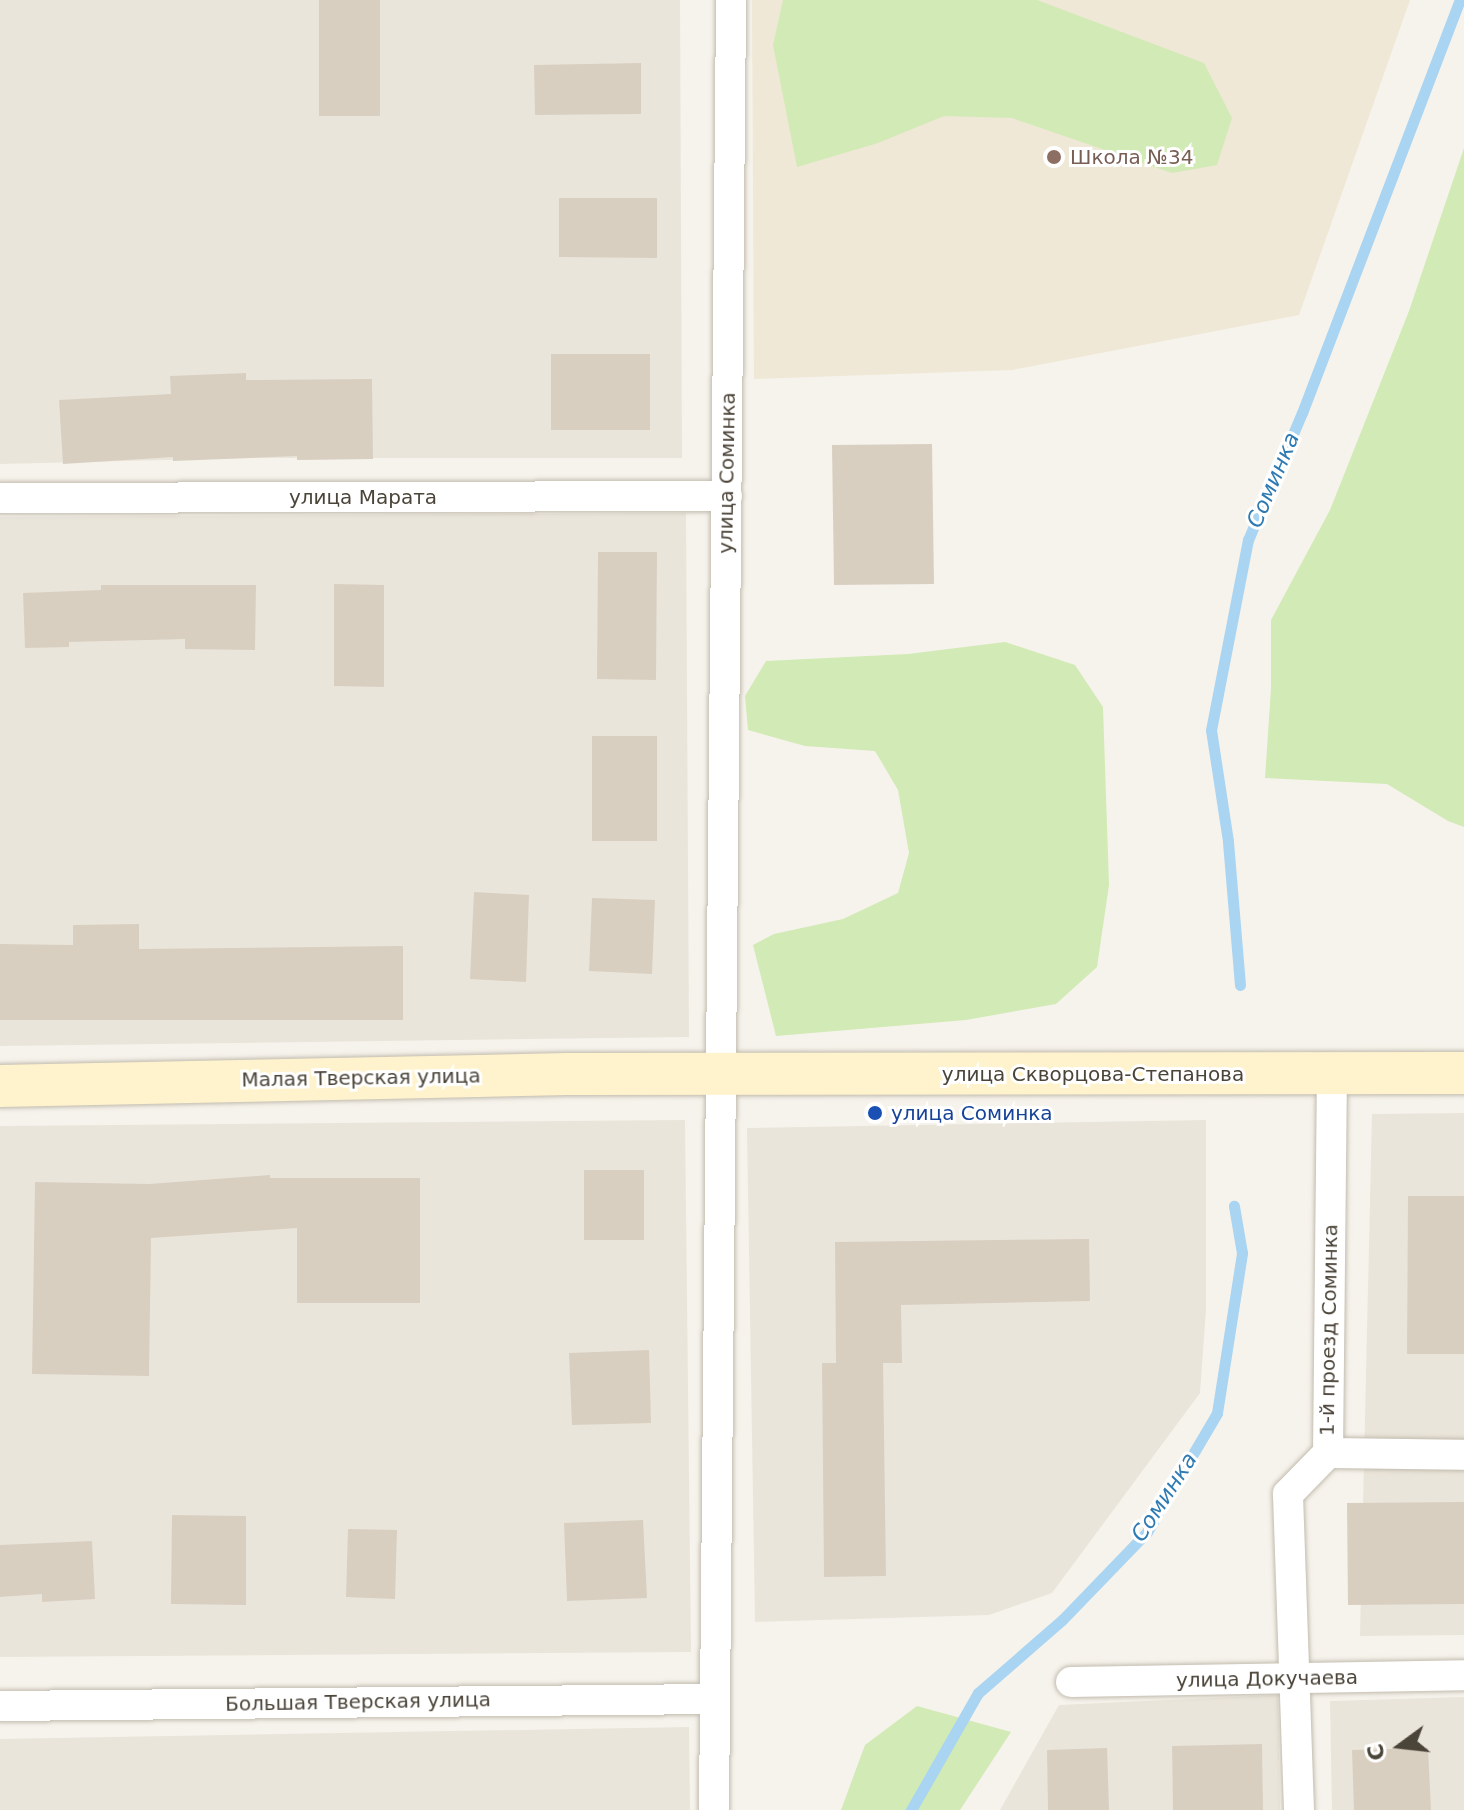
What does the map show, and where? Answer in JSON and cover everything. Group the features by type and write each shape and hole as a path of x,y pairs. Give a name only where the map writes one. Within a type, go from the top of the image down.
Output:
{"street":[{"name":"улица Соминка","path":"714,1810 731,0"},
{"name":"улица Марата","path":"0,498 727,496"},
{"name":"улица Скворцова-Степанова","path":"721,1075 1464,1073"},
{"name":"Малая Тверская улица","path":"0,1086 567,1074 721,1075"},
{"name":"1-й проезд Соминка","path":"1299,1810 1288,1494 1328,1453 1332,1074"},
{"path":"1328,1453 1464,1455"},
{"name":"улица Докучаева","path":"1071,1682 1464,1675"},
{"name":"Большая Тверская улица","path":"0,1706 715,1699"}],"shaded area":[{"path":"0,0 680,0 682,458 249,458 0,464"},
{"name":"Школа №34","path":"752,0 1410,0 1299,315 1012,370 754,379"},
{"path":"686,513 689,1037 0,1046 0,517"},
{"path":"1464,1113 1464,1635 1360,1636 1372,1114"},
{"path":"685,1120 691,1652 0,1657 0,1126"},
{"path":"1206,1120 1206,1310 1200,1393 1052,1593 989,1615 755,1622 747,1128"},
{"path":"1278,1695 1280,1810 1000,1810 1059,1705"},
{"path":"1464,1697 1464,1810 1332,1810 1330,1701"},
{"path":"689,1727 690,1810 0,1810 0,1739"}],"green space":[{"path":"783,0 1037,0 1204,63 1232,118 1217,165 1172,173 1012,118 944,116 878,143 797,167 773,45"},
{"path":"1464,148 1464,827 1448,821 1387,784 1265,778 1271,689 1271,620 1330,510 1409,311"},
{"path":"1005,642 1075,665 1103,707 1109,885 1097,967 1056,1004 966,1020 776,1036 753,945 774,934 843,919 898,893 909,853 898,790 875,751 805,746 748,730 745,696 766,661 908,654"},
{"path":"917,1706 1011,1732 960,1810 841,1810 865,1745"}],"building":[{"path":"319,0 380,0 380,116 319,116"},
{"path":"641,63 641,114 535,115 534,65"},
{"path":"559,198 657,198 657,258 559,257"},
{"path":"551,354 650,354 650,430 551,430"},
{"path":"246,373 246,380 372,379 373,459 297,460 297,456 173,461 173,457 63,464 59,400 171,394 170,376"},
{"path":"932,444 934,584 834,585 832,445"},
{"path":"598,552 657,552 656,680 597,679"},
{"path":"334,584 384,585 384,687 334,686"},
{"path":"101,585 256,585 255,650 185,649 185,639 69,642 69,647 25,648 23,593 101,590"},
{"path":"592,736 657,736 657,841 592,841"},
{"path":"474,892 529,895 526,982 470,979"},
{"path":"592,898 655,900 652,974 589,971"},
{"path":"139,924 139,949 403,946 403,1020 0,1020 0,944 73,945 73,925"},
{"path":"584,1170 644,1170 644,1240 584,1240"},
{"path":"270,1175 270,1178 420,1178 420,1303 297,1303 297,1228 151,1238 149,1376 32,1374 35,1182 149,1184"},
{"path":"1408,1196 1464,1196 1464,1354 1407,1354"},
{"path":"1089,1239 1090,1301 901,1305 902,1363 883,1363 886,1576 824,1577 822,1363 836,1363 835,1242"},
{"path":"649,1350 651,1423 572,1425 569,1353"},
{"path":"1464,1502 1464,1604 1348,1605 1347,1503"},
{"path":"172,1515 246,1516 246,1605 171,1604"},
{"path":"643,1520 647,1598 567,1601 564,1523"},
{"path":"348,1529 397,1530 395,1599 346,1597"},
{"path":"92,1541 95,1599 42,1602 42,1594 0,1597 0,1545"},
{"path":"1262,1744 1263,1810 1173,1810 1172,1746"},
{"path":"1107,1748 1109,1810 1048,1810 1047,1750"},
{"path":"1428,1748 1431,1810 1354,1810 1352,1750"}],"waterway":[{"name":"Соминка","path":"1240,985 1228,841 1211,730 1248,540 1302,413 1460,0"},
{"name":"Соминка","path":"911,1810 978,1693 1062,1620 1147,1532 1217,1413 1242,1253 1234,1206"}],"place":[{"name":"Школа №34","path":"1054,157"},
{"name":"улица Соминка","path":"875,1113"}]}
